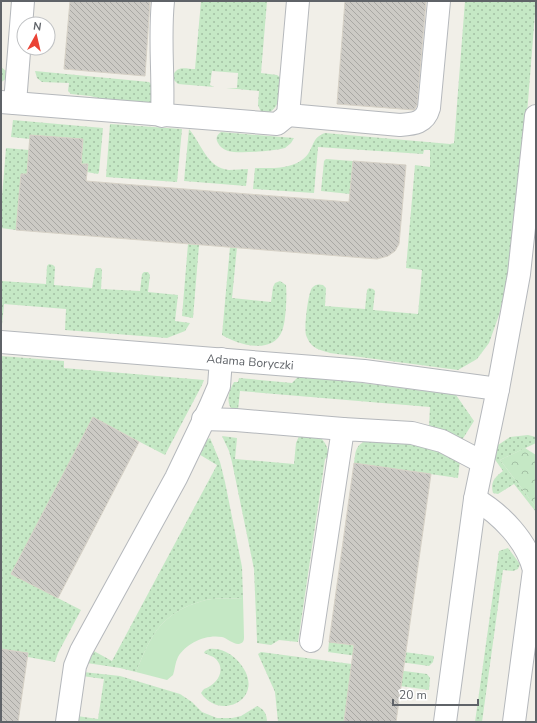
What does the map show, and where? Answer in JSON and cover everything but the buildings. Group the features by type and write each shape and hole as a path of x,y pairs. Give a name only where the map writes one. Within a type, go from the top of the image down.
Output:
{"street":[{"path":"23,1 8,102 162,116 277,124 288,115 400,125 417,123 424,119 429,108 439,1"},
{"path":"162,116 164,88 161,25 163,1"},
{"path":"288,115 298,1"},
{"path":"445,722 475,499 498,389 520,267 536,116"},
{"name":"Adama Boryczki","path":"1,342 364,371 498,389"},
{"path":"67,722 75,666 81,651 176,478 219,386 221,359"},
{"path":"204,419 412,433 442,441 482,462"},
{"path":"311,641 343,429"},
{"path":"475,499 498,515 516,535 531,559 534,570 514,722"}],"green space":[{"path":"201,1 267,1 261,73 277,75 281,78 278,103 272,111 267,114 261,112 258,105 259,91 226,88 237,88 238,73 212,71 210,85 214,87 178,84 173,79 173,75 177,70 182,68 195,69"},
{"path":"465,1 536,1 521,189 510,266 499,315 489,343 477,359 458,370 330,353 319,349 312,345 306,336 306,318 309,296 312,288 316,285 323,285 326,288 325,306 365,309 367,290 369,288 375,291 373,310 418,314 422,270 406,268 415,165 430,167 430,150 424,150 423,154 318,147 314,193 253,189 255,168 283,167 297,163 308,154 316,139 325,133 450,144 454,143"},
{"path":"1,67 6,71 7,75 6,79 1,82"},
{"path":"35,71 149,82 152,85 152,104 111,101 90,96 71,94 68,91 69,83 42,82 37,78"},
{"path":"13,120 103,128 98,174 87,172 88,164 81,164 83,139 30,135 30,139 11,137"},
{"path":"110,124 182,129 177,182 106,177"},
{"path":"189,129 205,154 215,165 229,170 248,169 246,186 184,181"},
{"path":"221,132 294,138 285,148 256,152 233,152 221,147 217,141 218,135"},
{"path":"6,148 29,150 27,174 21,174 16,230 1,228"},
{"path":"326,159 353,161 350,194 321,191 324,161"},
{"path":"188,244 199,245 193,318 182,316"},
{"path":"230,247 237,247 232,298 271,302 275,283 280,281 286,285 286,308 282,331 271,343 255,346 237,342 222,335"},
{"path":"49,264 55,267 54,285 92,288 95,270 96,268 101,268 101,289 140,291 142,274 144,272 148,272 150,275 148,292 178,295 175,321 190,323 185,331 167,338 65,330 66,309 4,304 1,325 1,281 46,284 47,266"},
{"path":"1,356 64,361 64,368 204,380 165,455 94,418 11,574 81,610 58,653 55,662 28,657 28,653 1,649"},
{"path":"300,375 456,395 474,421 462,440 429,426 430,407 240,391 238,410 233,411 229,404 229,393 234,382 238,382 239,378 292,383"},
{"path":"528,435 536,437 536,443 500,460 536,507 536,512 514,484 498,494 493,493 492,489 494,480 503,471 489,451 510,437"},
{"path":"222,436 237,438 235,459 294,464 296,443 299,436 320,437 324,441 327,448 329,456 325,459 298,642 279,640 271,645 257,643 254,569 232,462"},
{"path":"210,438 220,462 225,482 242,567 243,598 206,600 188,606 168,618 150,641 136,672 87,663 92,650 112,661 217,465 197,453 205,441"},
{"path":"367,440 426,445 460,460 458,478 354,463 358,446"},
{"path":"525,448 536,455 536,507 500,460"},
{"path":"508,548 520,564 518,569 513,571 503,570 482,722 475,722 499,551"},
{"path":"243,598 244,637 241,643 237,644 222,637 216,636 203,638 191,644 178,657 173,675 167,680 136,672 150,641 168,618 188,606 206,600"},
{"path":"329,642 434,656 433,662 429,666 328,652"},
{"path":"209,649 221,650 231,655 237,660 246,673 249,685 246,694 239,701 230,705 220,706 210,702 201,693 204,689 216,681 220,673 219,664 216,659 204,653"},
{"path":"261,652 427,674 430,678 429,690 350,679 344,722 278,722 275,692 258,654"},
{"path":"83,672 120,676 180,694 192,702 202,712 217,718 232,718 241,716 257,706 265,712 267,722 77,722 77,716 98,719 104,679 82,676"}]}
